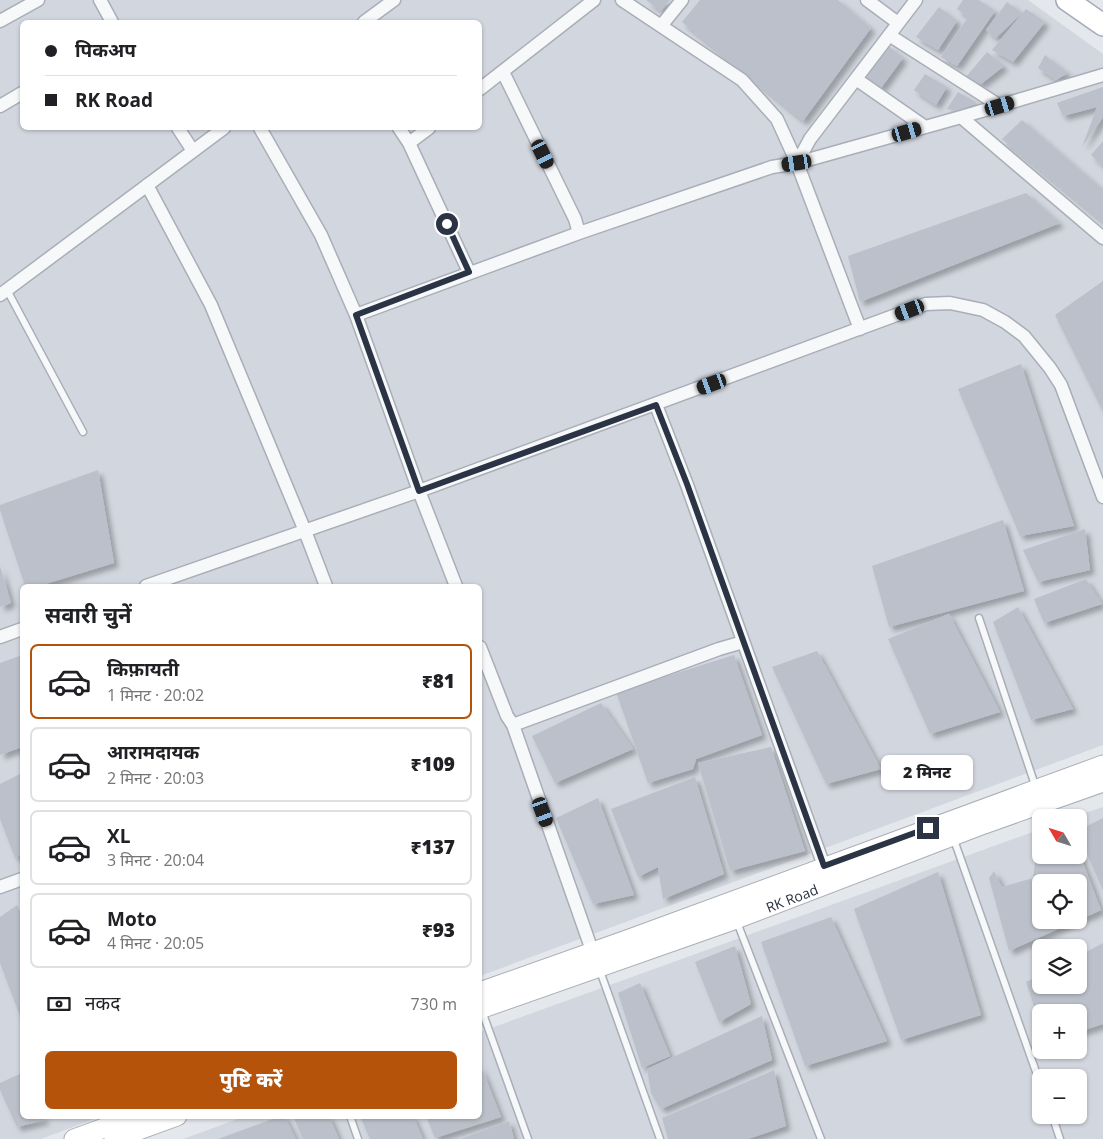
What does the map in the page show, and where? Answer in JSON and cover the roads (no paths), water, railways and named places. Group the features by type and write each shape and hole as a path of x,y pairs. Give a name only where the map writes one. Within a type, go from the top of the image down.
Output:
{"main road":[{"path":"1067,0 1103,25"}],"street":[{"path":"100,0 111,20"},
{"path":"367,20 394,0"},
{"path":"482,88 594,0"},
{"path":"622,0 742,80 777,118 797,163 860,329"},
{"path":"661,26 682,0"},
{"path":"867,0 898,23"},
{"path":"797,163 810,139 916,0"},
{"path":"0,20 36,1"},
{"path":"889,36 1000,106"},
{"path":"503,72 575,218 579,232"},
{"path":"356,315 579,232 772,167 797,163 961,117 1103,74"},
{"path":"856,79 925,127"},
{"path":"0,106 20,95"},
{"path":"961,117 1103,238"},
{"path":"179,130 192,151"},
{"path":"4,292 221,130"},
{"path":"261,130 321,235 356,315 419,491 455,584"},
{"path":"401,130 469,272"},
{"path":"408,143 426,130"},
{"path":"148,185 211,305 305,530 325,584"},
{"path":"152,584 419,491 926,304 950,303 983,310 1005,322 1024,336 1061,385 1103,497"},
{"path":"656,405 687,484 824,866"},
{"path":"0,637 20,630"},
{"path":"512,724 743,642"},
{"path":"482,652 507,716 512,724 596,959"},
{"name":"RK Road","path":"482,1002 950,829 1036,789 1103,765"},
{"name":"RK Road","path":"732,910 824,866 1103,782"},
{"path":"0,887 20,880"},
{"path":"74,1139 163,1119"},
{"path":"114,1139 143,1123"}],"lane":[{"path":"4,292 83,432"},
{"path":"979,618 1036,789"},
{"path":"950,829 1035,1069"},
{"path":"732,910 821,1139"},
{"path":"596,959 660,1139"},
{"path":"482,1009 528,1139"},
{"path":"351,1119 358,1139"},
{"path":"1055,1124 1060,1139"}]}
